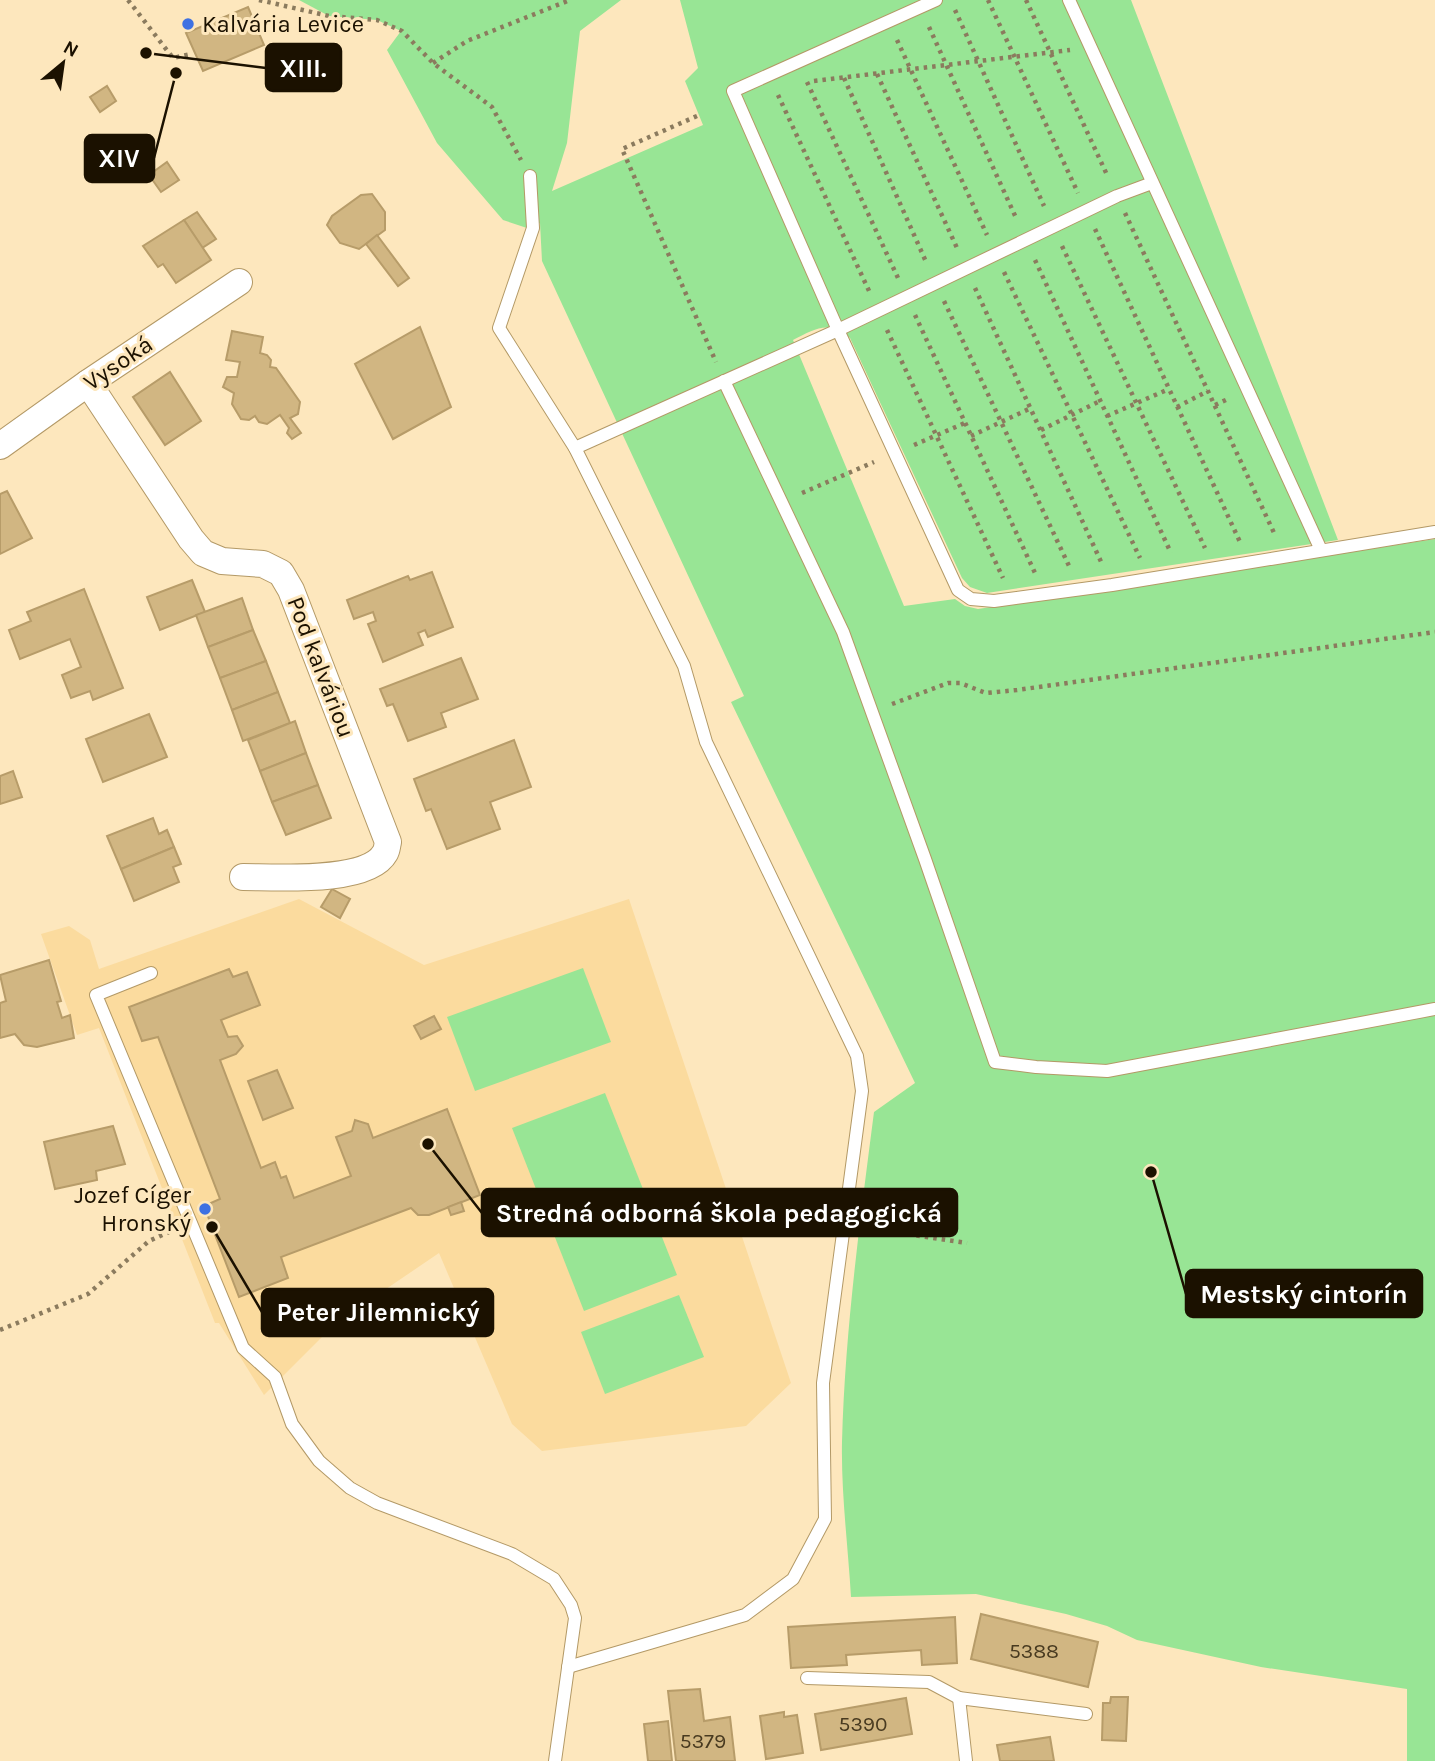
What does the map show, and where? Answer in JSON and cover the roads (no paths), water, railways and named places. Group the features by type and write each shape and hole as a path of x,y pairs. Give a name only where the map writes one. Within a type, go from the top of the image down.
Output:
{"street":[{"name":"Vysoká","path":"0,446 88,383 239,282"},
{"name":"Pod kalváriou","path":"88,383 203,553 222,561 262,564 281,573 291,590 388,842 385,853 376,863 337,876 243,877"}],"lane":[{"path":"936,0 733,91 838,330 958,590 971,599 994,601 1112,585 1435,532"},
{"path":"1069,0 1321,550"},
{"path":"530,176 533,228 499,328 575,448 684,666 706,742 857,1056 862,1091 823,1383 825,1519 793,1579 745,1615 568,1667"},
{"path":"575,448 838,330 1117,196 1152,183"},
{"path":"724,381 843,632 995,1062 1107,1071 1435,1009"},
{"path":"151,973 96,995 243,1348 275,1377 292,1424 319,1461 350,1488 377,1503 512,1554 554,1579 571,1605 575,1618 555,1761"},
{"path":"807,1678 929,1682 959,1698 1086,1714"},
{"path":"959,1698 966,1761"}],"place":[{"name":"Kalvária Levice","path":"188,24"},
{"name":"XIII.","path":"146,53"},
{"name":"XIV","path":"176,73"},
{"name":"Stredná odborná škola pedagogická","path":"428,1144"},
{"name":"Mestský cintorín","path":"1151,1172"},
{"name":"Jozef Cíger Hronský","path":"205,1209"},
{"name":"Peter Jilemnický","path":"212,1227"}]}
